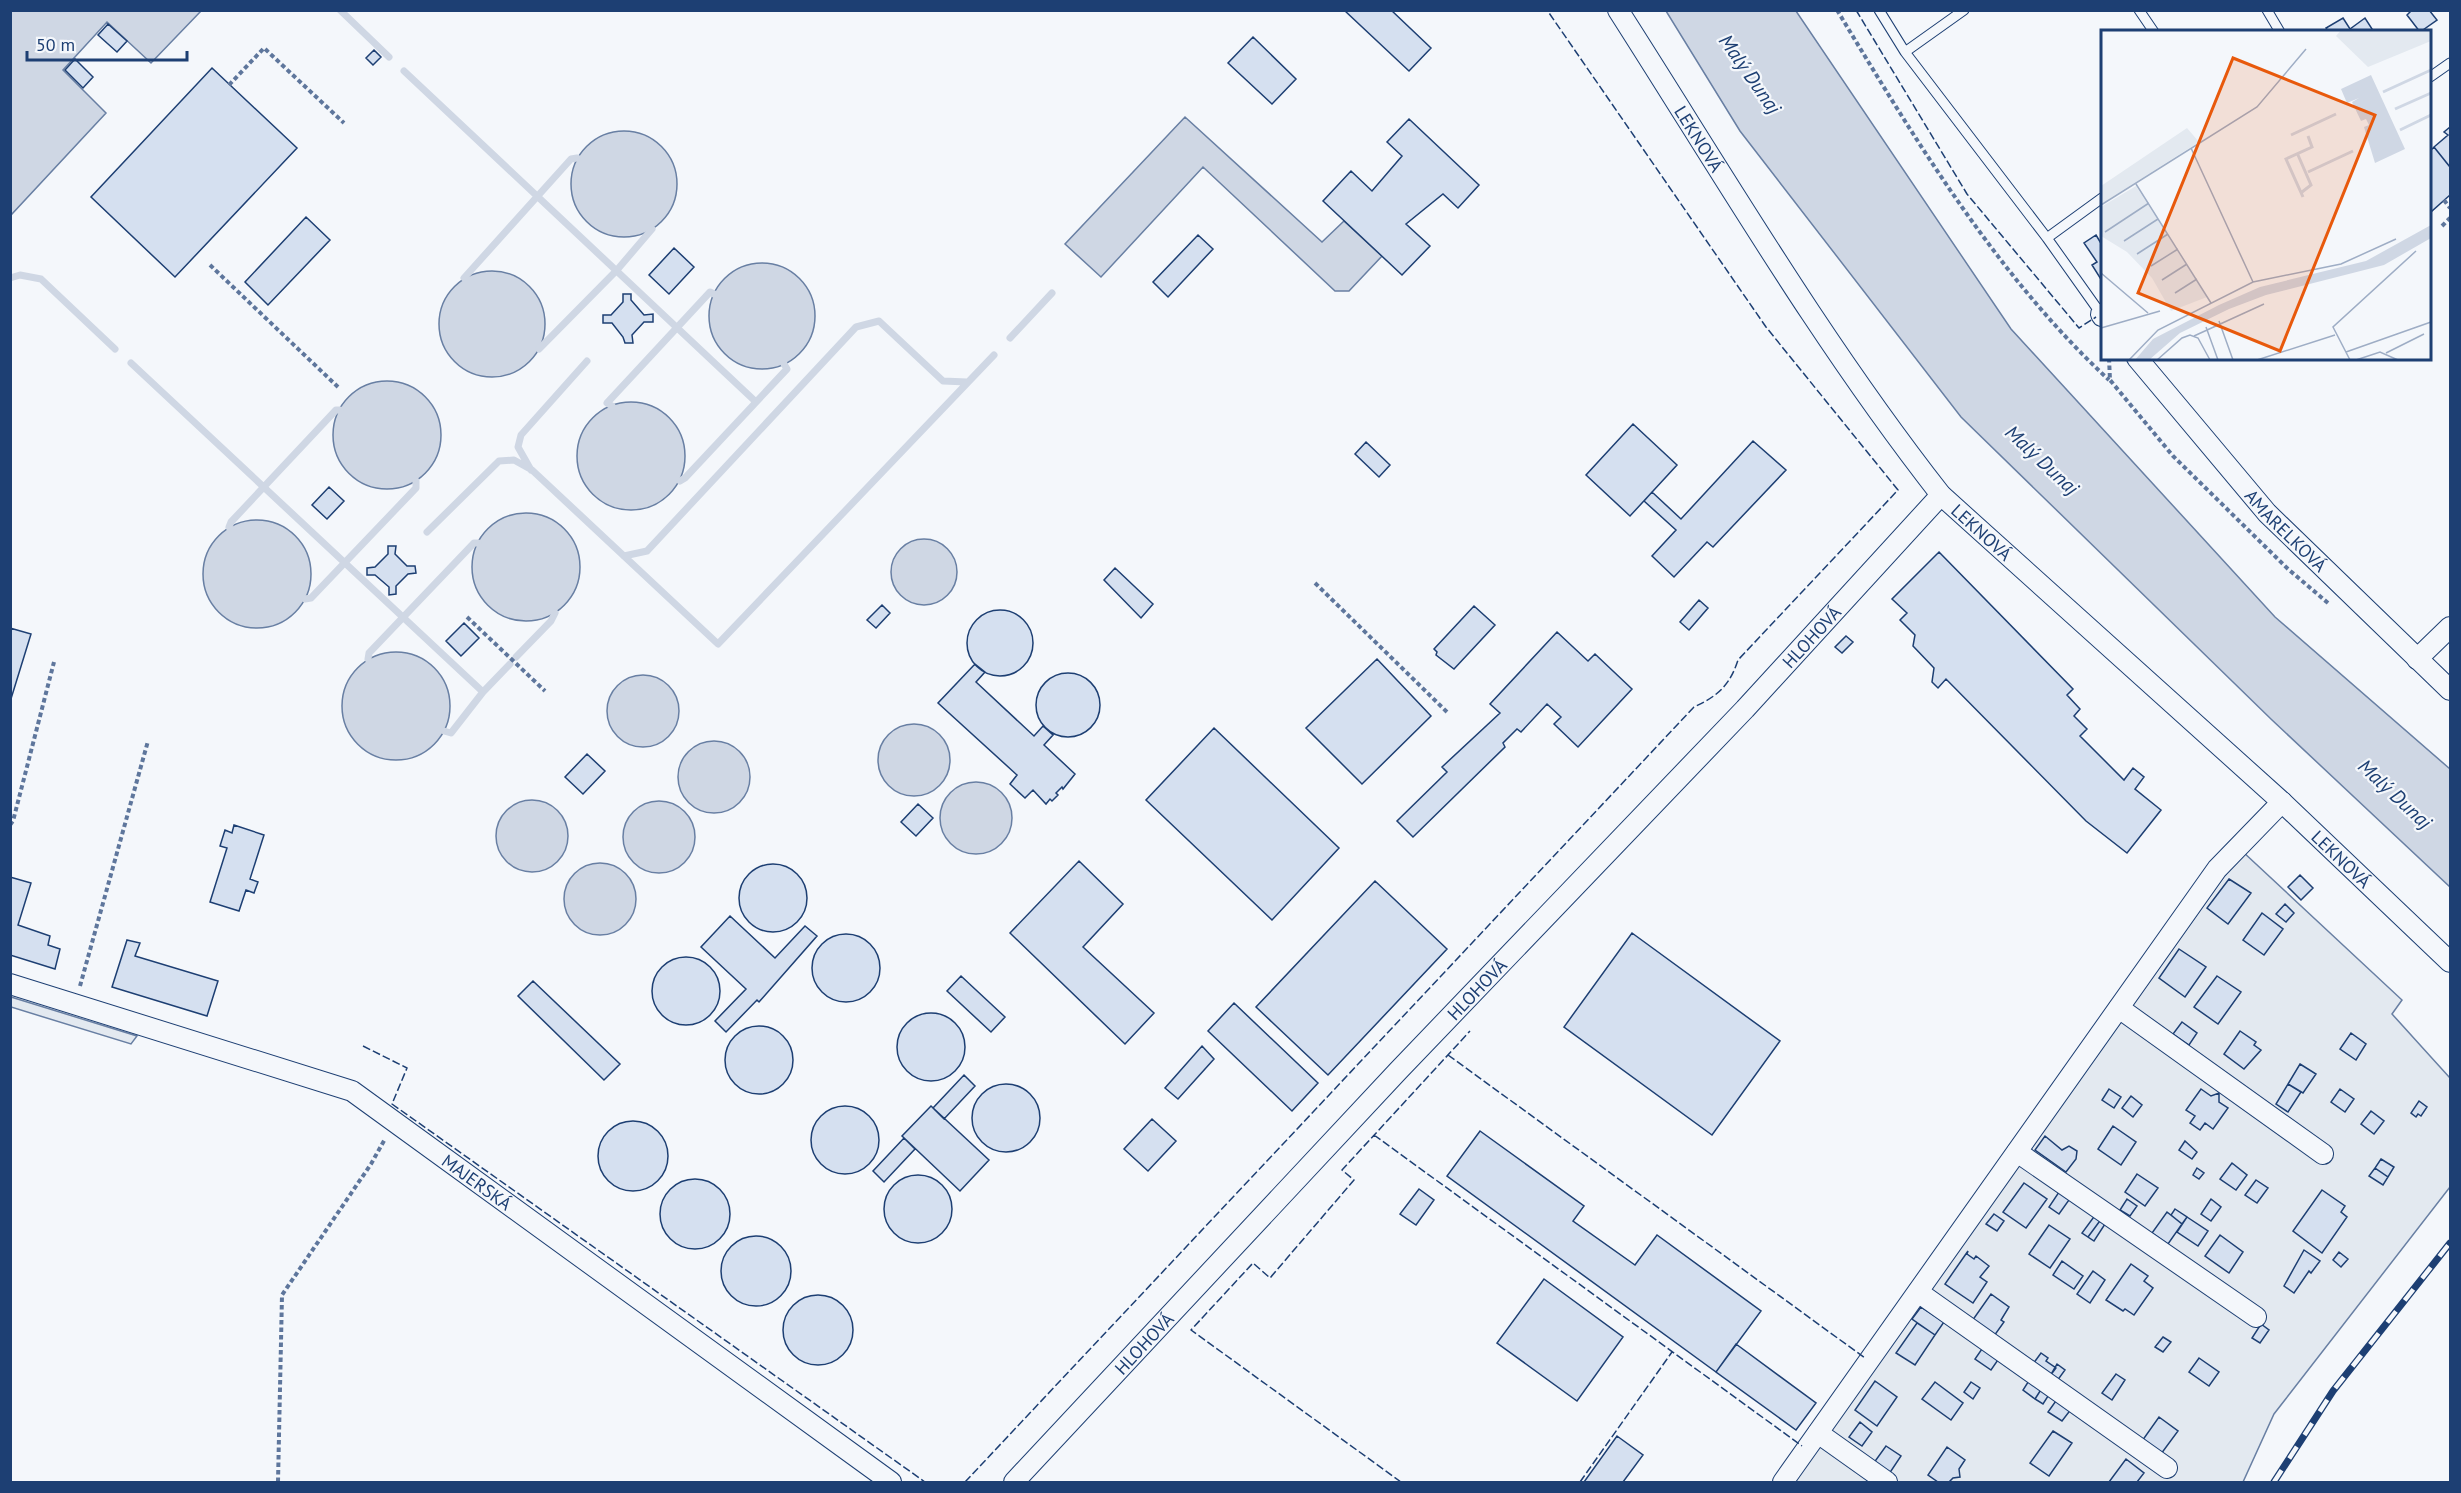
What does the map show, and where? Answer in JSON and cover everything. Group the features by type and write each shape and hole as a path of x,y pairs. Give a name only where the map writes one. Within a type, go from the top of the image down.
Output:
{"street":[{"name":"LEKNOVÁ","path":"1618,10 1773,257 1899,441 1941,495 2282,802 2451,962"},
{"name":"AMARELKOVÁ","path":"2139,360 2266,513 2451,690"},
{"name":"HLOHOVÁ","path":"1014,1482 1398,1071 1745,709 1941,495"},
{"path":"2417,659 2451,627"},
{"path":"1783,1482 2217,869 2282,802"},
{"name":"MAJERSKÁ","path":"10,984 352,1091 891,1482"},
{"path":"2119,1008 2323,1154"},
{"path":"2017,1152 2256,1317"},
{"path":"1918,1292 2167,1468"},
{"path":"1818,1433 1887,1482"}],"lane":[{"path":"1879,10 1905,52 2047,238 2101,314"},
{"path":"1905,52 1964,10"},
{"path":"2139,10 2153,30"},
{"path":"2267,10 2279,30"},
{"path":"2431,76 2451,63"},
{"path":"2047,238 2101,199"}],"path":[{"path":"1837,10 1878,79 1990,248 2048,320 2110,380"},
{"path":"229,85 264,48 344,123"},
{"path":"2444,200 2451,208"},
{"path":"2442,226 2451,218"},
{"path":"210,265 338,387"},
{"path":"1315,583 1447,712"},
{"path":"467,617 545,691"},
{"path":"10,825 13,821 54,662"},
{"path":"75,1005 148,741"},
{"path":"278,1482 282,1295 371,1164 395,1122"}],"shaded area":[{"path":"2242,851 2402,1000 2392,1014 2450,1078 2450,1187 2274,1414 2243,1482 1794,1482"},
{"path":"11,997 137,1036 131,1044 11,1007"}],"water":[{"path":"11,10 201,11 151,63 107,22 63,70 106,113 11,215"},
{"name":"Malý Dunaj","path":"1666,11 1796,11 2011,329 2275,617 2450,769 2450,887 2272,720 1961,417 1740,131"},
{"path":"1185,117 1322,242 1344,221 1382,256 1349,291 1335,291 1203,167 1101,277 1065,244"},
{"path":"624,131 644,135 662,146 673,164 677,184 673,204 662,222 644,233 624,237 604,233 586,222 575,204 571,184 575,164 586,146 604,135"},
{"path":"762,263 782,267 799,279 811,296 815,316 811,336 799,353 782,365 762,369 742,365 725,353 713,336 709,316 713,296 725,279 742,267"},
{"path":"492,271 512,275 530,286 541,304 545,324 541,344 530,362 512,373 492,377 472,373 454,362 443,344 439,324 443,304 454,286 472,275"},
{"path":"387,381 408,385 425,397 437,414 441,435 437,456 425,473 408,485 387,489 366,485 349,473 337,456 333,435 337,414 349,397 366,385"},
{"path":"631,402 652,406 669,418 681,435 685,456 681,477 669,494 652,506 631,510 610,506 593,494 581,477 577,456 581,435 593,418 610,406"},
{"path":"526,513 547,517 564,529 576,546 580,567 576,588 564,605 547,617 526,621 505,617 488,605 476,588 472,567 476,546 488,529 505,517"},
{"path":"257,520 278,524 295,536 307,553 311,574 307,595 295,612 278,624 257,628 236,624 219,612 207,595 203,574 207,553 219,536 236,524"},
{"path":"924,539 937,542 947,549 954,559 957,572 954,585 947,595 937,602 924,605 911,602 901,595 894,585 891,572 894,559 901,549 911,542"},
{"path":"396,652 416,657 434,668 445,686 450,706 445,726 434,744 416,755 396,760 376,755 358,744 347,726 342,706 347,686 358,668 376,657"},
{"path":"643,675 663,681 673,691 679,711 673,731 663,741 643,747 623,741 613,731 607,711 613,691 623,681"},
{"path":"914,724 934,730 944,740 950,760 944,780 934,790 914,796 894,790 884,780 878,760 884,740 894,730"},
{"path":"714,741 734,747 744,757 750,777 744,797 734,807 714,813 694,807 684,797 678,777 684,757 694,747"},
{"path":"976,782 996,788 1006,798 1012,818 1006,838 996,848 976,854 956,848 946,838 940,818 946,798 956,788"},
{"path":"532,800 552,806 562,816 568,836 562,856 552,866 532,872 512,866 502,856 496,836 502,816 512,806"},
{"path":"659,801 679,807 689,817 695,837 689,857 679,867 659,873 639,867 629,857 623,837 629,817 639,807"},
{"path":"600,863 620,869 630,879 636,899 630,919 620,929 600,935 580,929 570,919 564,899 570,879 580,869"}],"building":[{"path":"1344,10 1391,10 1431,48 1409,71"},
{"path":"2412,10 2429,10 2437,20 2423,30 2418,30 2407,15"},
{"path":"2343,18 2350,29 2365,18 2373,30 2328,30 2326,28"},
{"path":"108,24 127,41 117,52 98,35"},
{"path":"1253,37 1296,79 1272,104 1228,63"},
{"path":"374,50 381,57 373,65 366,58"},
{"path":"75,59 93,77 83,88 65,70"},
{"path":"212,68 297,148 175,277 91,197"},
{"path":"1409,119 1479,185 1458,208 1443,194 1406,224 1430,246 1402,275 1323,201 1351,171 1372,191 1402,156 1387,142"},
{"path":"2450,127 2450,167 2434,147 2448,135 2444,132"},
{"path":"2434,147 2450,167 2450,195 2432,211 2431,209 2431,150"},
{"path":"306,217 330,240 268,305 245,282"},
{"path":"1198,235 1213,249 1168,297 1153,282"},
{"path":"2096,235 2101,243 2101,279 2092,265 2097,262 2084,243"},
{"path":"674,248 694,267 669,294 649,275"},
{"path":"623,294 631,294 631,300 644,315 653,314 653,322 644,322 632,335 633,343 625,343 612,323 603,323 603,315 611,315 623,302"},
{"path":"1633,424 1677,465 1630,516 1586,475"},
{"path":"1753,441 1786,470 1713,547 1707,542 1674,577 1652,556 1676,530 1644,501 1652,492 1681,519"},
{"path":"1366,442 1390,465 1379,477 1355,454"},
{"path":"329,487 344,501 327,519 312,505"},
{"path":"388,546 396,546 395,554 407,566 415,566 416,573 408,574 396,586 396,594 389,595 389,587 375,575 367,575 367,568 375,567 388,554"},
{"path":"1939,552 2073,689 2067,695 2080,709 2074,716 2087,729 2080,736 2124,780 2133,768 2144,777 2135,789 2161,810 2127,853 2086,821 1946,679 1938,688 1932,682 1934,668 1913,646 1915,635 1900,620 1907,613 1892,599"},
{"path":"1115,568 1153,604 1141,618 1104,580"},
{"path":"1699,600 1708,608 1689,630 1680,622"},
{"path":"882,605 890,613 876,628 867,620"},
{"path":"1474,606 1495,625 1454,669 1436,655 1437,652 1434,649"},
{"path":"1000,610 1013,612 1023,620 1031,630 1033,643 1031,656 1023,666 1013,674 1000,676 987,674 977,666 969,656 967,643 969,630 977,620 987,612"},
{"path":"464,623 479,638 461,656 446,641"},
{"path":"10,628 31,634 10,702"},
{"path":"1557,632 1588,661 1595,654 1632,689 1578,747 1554,724 1561,717 1547,704 1521,732 1517,729 1503,743 1505,747 1413,837 1397,821 1447,772 1442,767 1500,713 1490,704"},
{"path":"1846,636 1853,642 1842,653 1835,647"},
{"path":"1377,659 1431,716 1362,784 1306,728"},
{"path":"975,664 985,672 976,682 1034,736 1043,726 1053,735 1044,745 1075,774 1063,789 1062,787 1056,793 1058,795 1052,801 1050,799 1046,804 1033,790 1025,798 1010,784 1017,775 938,703"},
{"path":"1062,673 1074,673 1091,682 1098,693 1100,705 1098,717 1091,728 1074,737 1062,737 1050,732 1041,723 1036,711 1036,699 1041,687 1050,678"},
{"path":"1214,728 1339,848 1272,920 1146,800"},
{"path":"587,754 605,771 583,794 565,777"},
{"path":"918,804 933,818 916,836 901,822"},
{"path":"234,825 264,835 250,879 258,882 254,893 246,890 239,911 210,902 227,848 220,846 225,830 232,833"},
{"path":"1079,861 1123,904 1083,947 1154,1013 1125,1044 1010,933"},
{"path":"773,864 786,867 797,874 804,885 807,898 804,911 797,922 786,929 773,932 760,929 749,922 742,911 739,898 742,885 749,874 760,867"},
{"path":"2300,875 2313,888 2301,900 2288,887"},
{"path":"10,877 31,883 18,925 50,936 48,945 60,949 55,969 10,955"},
{"path":"2229,879 2251,893 2228,924 2207,908"},
{"path":"1375,881 1447,949 1328,1075 1256,1007"},
{"path":"2285,904 2294,913 2286,922 2276,914"},
{"path":"2262,913 2283,929 2264,955 2243,940"},
{"path":"730,916 775,958 805,926 817,936 759,1002 757,1000 726,1032 715,1021 746,989 701,947"},
{"path":"1632,933 1780,1041 1712,1135 1564,1027"},
{"path":"846,934 859,937 870,944 877,955 880,968 877,981 870,992 859,999 846,1002 833,999 822,992 815,981 812,968 815,955 822,944 833,937"},
{"path":"127,940 140,943 135,956 218,981 207,1016 112,987"},
{"path":"2179,949 2206,967 2185,997 2159,978"},
{"path":"686,957 699,960 710,967 717,978 720,991 717,1004 710,1015 699,1022 686,1025 673,1022 662,1015 655,1004 652,991 655,978 662,967 673,960"},
{"path":"961,976 1005,1017 991,1032 947,991"},
{"path":"2217,976 2241,992 2218,1024 2194,1007"},
{"path":"533,981 620,1064 604,1080 518,996"},
{"path":"1234,1003 1318,1083 1292,1111 1208,1031"},
{"path":"931,1013 944,1016 955,1023 962,1034 965,1047 962,1060 955,1071 944,1078 931,1081 918,1078 907,1071 900,1060 897,1047 900,1034 907,1023 918,1016"},
{"path":"2182,1022 2197,1033 2189,1045 2173,1034"},
{"path":"759,1026 772,1029 783,1036 790,1047 793,1060 790,1073 783,1084 772,1091 759,1094 746,1091 735,1084 728,1073 725,1060 728,1047 735,1036 746,1029"},
{"path":"2240,1031 2256,1042 2254,1045 2261,1050 2244,1069 2224,1054"},
{"path":"2351,1033 2366,1044 2356,1060 2340,1049"},
{"path":"1202,1046 1214,1059 1178,1099 1165,1088"},
{"path":"2300,1064 2316,1074 2303,1093 2288,1084"},
{"path":"964,1075 975,1086 944,1119 933,1108"},
{"path":"1006,1084 1019,1087 1030,1094 1037,1105 1040,1118 1037,1131 1030,1142 1019,1149 1006,1152 993,1149 982,1142 975,1131 972,1118 975,1105 982,1094 993,1087"},
{"path":"2288,1084 2301,1092 2288,1112 2276,1104"},
{"path":"2109,1089 2121,1097 2114,1108 2102,1100"},
{"path":"2201,1089 2211,1096 2219,1093 2219,1102 2228,1108 2213,1129 2205,1123 2200,1130 2190,1123 2195,1116 2186,1110"},
{"path":"2340,1089 2354,1099 2345,1112 2331,1102"},
{"path":"2131,1096 2142,1105 2133,1117 2122,1108"},
{"path":"2419,1101 2427,1107 2421,1116 2418,1114 2416,1117 2411,1113"},
{"path":"845,1106 858,1109 869,1116 876,1127 879,1140 876,1153 869,1164 858,1171 845,1174 832,1171 821,1164 814,1153 811,1140 814,1127 821,1116 832,1109"},
{"path":"931,1106 989,1160 960,1191 902,1136"},
{"path":"2371,1111 2384,1121 2374,1134 2361,1124"},
{"path":"1152,1119 1176,1141 1148,1171 1124,1149"},
{"path":"633,1121 646,1124 658,1131 665,1143 668,1156 665,1169 658,1181 646,1188 633,1191 620,1188 608,1181 601,1169 598,1156 601,1143 608,1131 620,1124"},
{"path":"2113,1126 2136,1142 2121,1165 2098,1149"},
{"path":"1480,1131 1584,1206 1573,1221 1635,1265 1657,1235 1761,1311 1716,1372 1447,1176"},
{"path":"2045,1136 2062,1150 2069,1146 2077,1151 2076,1159 2066,1172 2035,1150"},
{"path":"904,1138 915,1149 884,1182 873,1171"},
{"path":"2185,1141 2197,1152 2192,1159 2179,1150"},
{"path":"2381,1159 2394,1167 2388,1177 2375,1168"},
{"path":"2232,1163 2247,1175 2236,1190 2220,1179"},
{"path":"2197,1168 2204,1173 2199,1179 2193,1175"},
{"path":"2375,1168 2388,1177 2383,1185 2369,1176"},
{"path":"2137,1174 2158,1188 2145,1206 2125,1192"},
{"path":"918,1175 931,1178 942,1185 949,1196 952,1209 949,1222 942,1233 931,1240 918,1243 905,1240 894,1233 887,1222 884,1209 887,1196 894,1185 905,1178"},
{"path":"695,1179 708,1182 720,1189 727,1201 730,1214 727,1227 720,1239 708,1246 695,1249 682,1246 670,1239 663,1227 660,1214 663,1201 670,1189 682,1182"},
{"path":"2256,1180 2268,1188 2257,1203 2245,1195"},
{"path":"2024,1183 2047,1199 2026,1228 2003,1212"},
{"path":"1419,1189 1434,1200 1416,1225 1400,1214"},
{"path":"2322,1190 2345,1206 2341,1212 2347,1217 2322,1253 2293,1231"},
{"path":"2059,1192 2069,1200 2059,1214 2049,1207"},
{"path":"2127,1199 2137,1206 2130,1216 2120,1210"},
{"path":"2211,1199 2221,1207 2211,1221 2201,1214"},
{"path":"2175,1209 2187,1217 2182,1224 2171,1215"},
{"path":"2167,1212 2182,1224 2168,1244 2152,1233"},
{"path":"1994,1214 2004,1221 1997,1231 1986,1224"},
{"path":"2096,1214 2102,1218 2088,1237 2082,1233"},
{"path":"2187,1217 2208,1231 2198,1246 2177,1232"},
{"path":"2102,1218 2107,1221 2094,1241 2088,1237"},
{"path":"2049,1225 2070,1239 2050,1268 2029,1254"},
{"path":"2220,1235 2243,1252 2229,1273 2205,1256"},
{"path":"756,1236 769,1239 781,1246 788,1258 791,1271 788,1284 781,1296 769,1303 756,1306 743,1303 731,1296 724,1284 721,1271 724,1258 731,1246 743,1239"},
{"path":"2304,1250 2320,1261 2311,1273 2309,1271 2294,1293 2284,1286"},
{"path":"1968,1251 1967,1254 1974,1259 1976,1256 1989,1266 1980,1277 1987,1282 1973,1303 1945,1284"},
{"path":"2339,1252 2348,1259 2341,1267 2333,1260"},
{"path":"2062,1261 2083,1276 2074,1289 2053,1275"},
{"path":"2131,1264 2148,1276 2144,1281 2153,1288 2134,1315 2106,1300"},
{"path":"2093,1271 2105,1280 2090,1303 2077,1294"},
{"path":"1544,1279 1623,1337 1577,1401 1497,1343"},
{"path":"1991,1294 2009,1307 2001,1320 2004,1322 1994,1336 1972,1321"},
{"path":"811,1295 825,1295 838,1301 847,1310 853,1323 851,1343 843,1355 825,1365 811,1365 798,1359 789,1350 783,1337 783,1323 789,1310 798,1301"},
{"path":"1921,1307 1944,1322 1935,1335 1912,1319"},
{"path":"1917,1323 1935,1335 1915,1365 1896,1353"},
{"path":"2261,1324 2269,1330 2260,1343 2252,1338"},
{"path":"2163,1337 2171,1342 2163,1352 2155,1347"},
{"path":"1736,1344 1816,1403 1796,1430 1716,1372"},
{"path":"1984,1346 2000,1357 1991,1370 1975,1359"},
{"path":"2041,1353 2048,1358 2046,1361 2056,1368 2050,1376 2033,1364"},
{"path":"2199,1358 2219,1372 2209,1386 2189,1372"},
{"path":"2057,1364 2065,1370 2057,1381 2050,1376"},
{"path":"2116,1374 2125,1380 2112,1400 2102,1393"},
{"path":"2030,1379 2042,1388 2035,1399 2023,1390"},
{"path":"1875,1381 1897,1397 1877,1426 1855,1410"},
{"path":"1935,1382 1963,1403 1951,1420 1922,1399"},
{"path":"1971,1382 1980,1388 1973,1399 1964,1392"},
{"path":"2042,1388 2050,1393 2043,1404 2035,1399"},
{"path":"2058,1398 2072,1408 2062,1421 2048,1412"},
{"path":"2159,1417 2178,1431 2161,1454 2142,1441"},
{"path":"1860,1422 1872,1432 1862,1446 1849,1437"},
{"path":"2053,1431 2072,1443 2049,1476 2030,1463"},
{"path":"1617,1436 1643,1455 1623,1482 1584,1482"},
{"path":"1886,1446 1901,1456 1889,1474 1873,1464"},
{"path":"1947,1447 1965,1460 1959,1469 1960,1477 1953,1478 1949,1482 1938,1482 1928,1475"},
{"path":"2126,1459 2144,1473 2137,1482 2109,1482"}],"waterway":[{"path":"340,10 389,57"},
{"path":"404,71 756,402"},
{"path":"464,278 571,159 577,158"},
{"path":"539,349 617,270 652,229"},
{"path":"10,278 20,275 41,279 115,349"},
{"path":"612,406 607,403 710,292 714,294"},
{"path":"1010,338 1052,293"},
{"path":"624,556 647,551 856,327 879,321 943,381 967,382"},
{"path":"427,532 499,461 514,460 532,470 718,644 994,355"},
{"path":"531,470 518,447 521,435 587,361"},
{"path":"131,363 483,692"},
{"path":"680,481 787,369 784,364"},
{"path":"229,527 231,522 336,410 340,410"},
{"path":"305,599 311,598 416,488 416,481"},
{"path":"368,659 369,653 474,543 478,543"},
{"path":"516,657 551,621 555,613"},
{"path":"444,731 451,733 483,692 510,664"}],"railway":[{"path":"2274,1482 2333,1391 2450,1243"}],"fence":[{"path":"965,1482 1694,707 1710,699 1722,689 1738,660 1898,490 1766,327 1547,10"},
{"path":"1856,10 1967,194 2079,328 2096,317"},
{"path":"1401,1482 1191,1330 1253,1263 1270,1278 1354,1180 1342,1170 1470,1031"},
{"path":"363,1046 407,1068 392,1104 925,1482"},
{"path":"1448,1055 1865,1358"},
{"path":"1374,1135 1802,1446"},
{"path":"1580,1482 1672,1352"}]}
